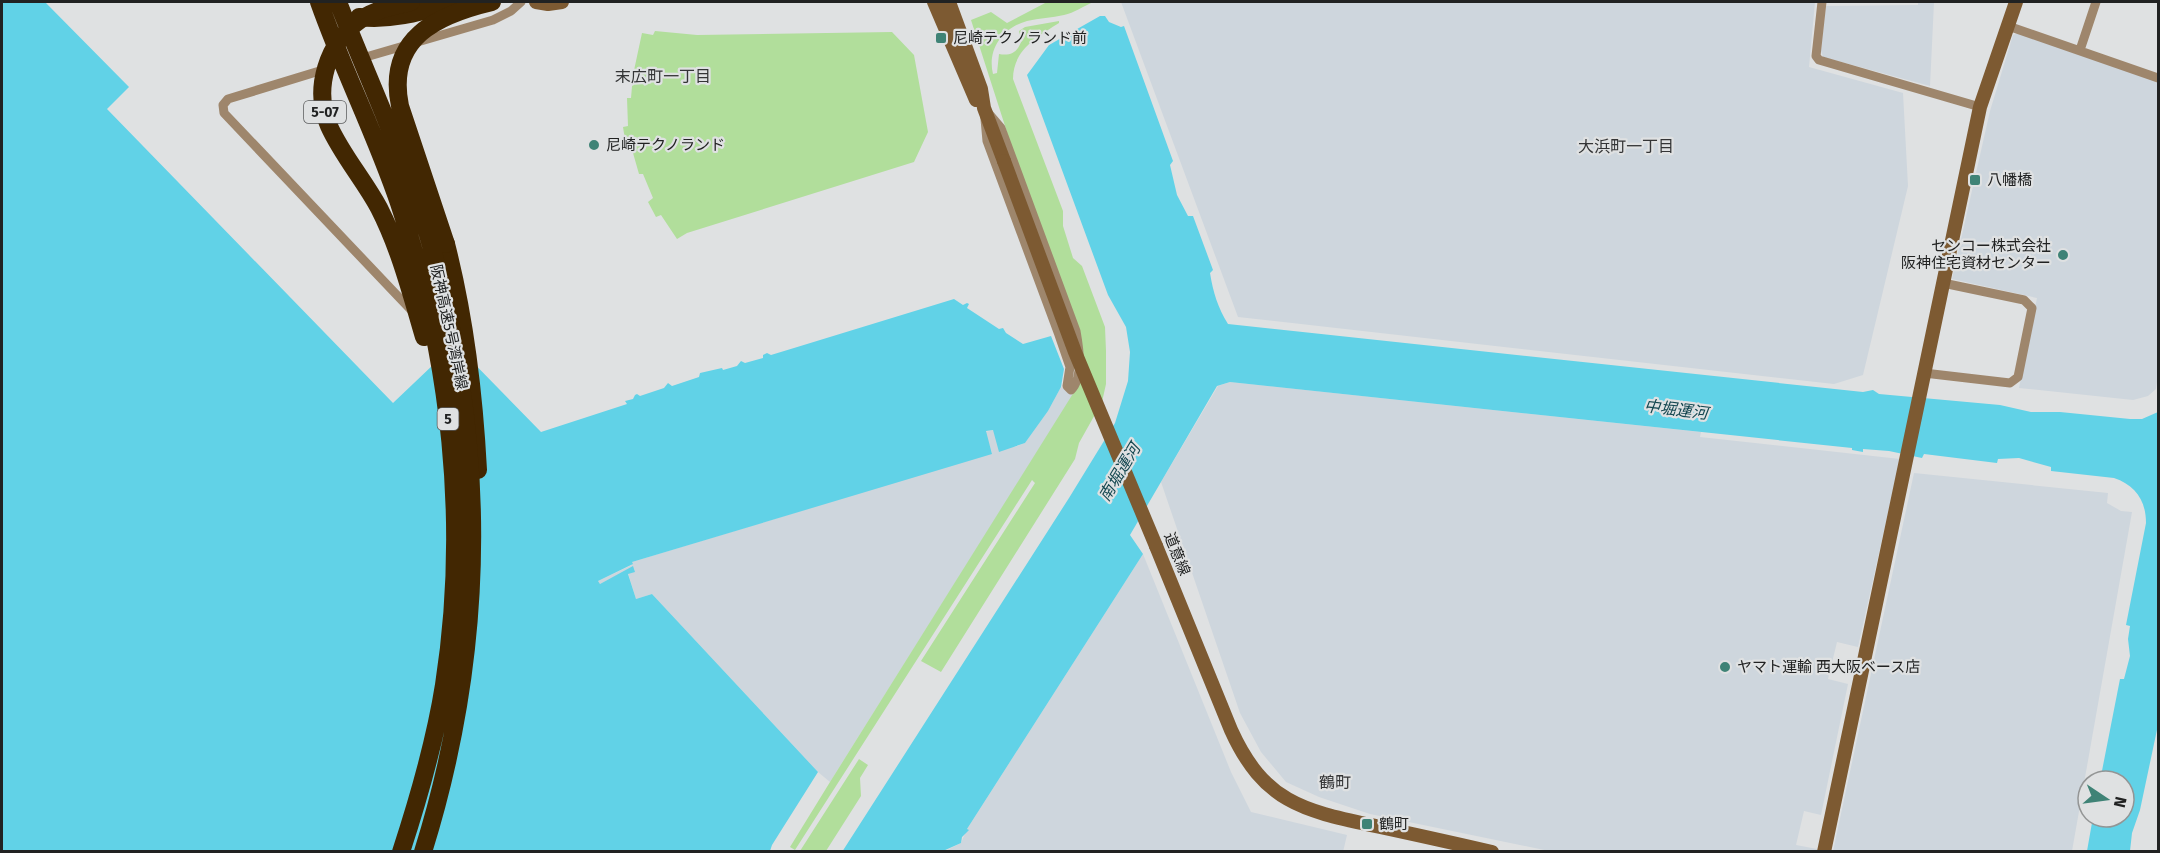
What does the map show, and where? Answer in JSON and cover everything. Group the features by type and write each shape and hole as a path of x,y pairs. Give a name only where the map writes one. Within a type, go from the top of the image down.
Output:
{"highway":[{"path":"320,2 348,14 374,19 400,17 457,2"},
{"name":"阪神高速5号湾岸線","path":"320,2 388,172 420,273 439,352 446,393 453,476 454,562 449,648 436,724 409,828 400,852"},
{"name":"阪神高速5号湾岸線","path":"338,2 409,178 428,233 457,353 468,434 472,475 473,552 468,633 459,702 423,852"},
{"name":"5-07","path":"411,2 371,14 360,20 343,35 334,48 325,74 322,101 332,131 379,207 398,252 428,352 453,476"},
{"path":"473,552 477,518 478,465 462,317 446,244 400,106 397,83 404,57 424,29 448,15 492,2"}],"street":[{"path":"441,341 224,113 223,105 228,99 493,20 511,11 521,2"},
{"path":"536,2 548,4 562,2"},
{"name":"道意線","path":"934,2 976,100 984,108"},
{"name":"道意線","path":"949,2 981,89 984,108 1075,352 1239,749 1258,776 1281,795 1312,812 1492,852"},
{"path":"1822,2 1816,56 1819,60 1980,107"},
{"path":"1824,852 1980,107 2016,2"},
{"path":"2080,50 2096,2"},
{"path":"2007,26 2158,78"},
{"path":"984,108 1001,128 1076,332 1080,353 1076,385 1071,390 1066,386 1070,367 987,141 984,108"},
{"path":"1924,374 2010,383 2018,377 2032,308 2024,300 1943,283"}],"shaded area":[{"path":"1121,2 1815,2 1809,67 1903,93 1908,186 1863,375 1834,384 1238,317"},
{"path":"1918,2 1934,2 1930,86 1823,57 1821,51 1826,6 1918,5"},
{"path":"2018,33 2158,81 2158,375 2156,389 2148,396 2133,400 2019,388 2037,298 1952,279 1990,111 2013,35"},
{"path":"1230,382 1701,432 1700,437 1900,459 1858,647 1837,642 1828,679 1848,684 1821,815 1804,811 1796,845 1817,849 1817,851 1549,851 1370,814 1319,797 1286,782 1261,752 1240,713 1161,482 1218,386"},
{"path":"1061,387 1073,395 830,782 818,772 652,594 636,599 628,573 633,567 600,584 598,581 632,565 632,562 992,453 985,432 993,430 1015,447 1025,443 1048,411"},
{"path":"1914,473 2108,493 2107,503 2121,511 2132,512 2087,769 2076,769 2076,828 2072,851 1833,851"},
{"path":"1143,554 1231,772 1251,812 1347,835 1343,852 943,852 961,843 967,829"}],"green space":[{"path":"1047,2 1093,2 1068,14 1027,21 1010,29 998,41 992,57 993,74 997,73 999,54 1010,54 1019,46 1021,42 1019,31 1025,27 1059,21 1022,52 1014,69 1013,79 1063,211 1063,226 1073,258 1082,266 1105,327 1106,384 1102,402 1079,443 1075,459 941,672 921,661 1035,483 1032,480 795,850 790,847 1079,384 1006,129 971,20 991,12 1007,23"},
{"path":"655,31 697,35 892,32 914,55 928,132 914,162 687,233 677,239 661,215 656,217 648,202 653,198 643,174 639,174 631,146 626,146 623,127 628,126 627,98 631,98 633,75 642,33 653,35"},
{"path":"859,759 868,765 860,778 861,796 826,851 800,851"}],"water":[{"path":"2,2 45,2 129,87 107,109 393,403 455,344 541,432 627,404 625,401 633,399 635,395 640,396 664,388 668,383 672,386 699,377 700,373 737,366 741,361 745,363 763,358 763,355 767,353 771,355 954,299 963,305 969,304 967,308 999,329 1003,328 1006,333 1023,344 1051,336 1064,369 1061,387 1048,411 1025,443 999,452 993,430 986,431 992,454 632,562 633,564 598,581 600,584 633,566 635,572 628,574 636,599 652,594 818,772 770,851 2,852"},
{"path":"1100,16 1105,16 1109,22 1121,27 1124,26 1173,161 1170,165 1177,195 1188,216 1193,216 1213,270 1210,273 1216,300 1228,324 1863,392 1873,390 1879,394 2000,405 2031,412 2060,412 2142,419 2158,412 2158,725 2136,822 2136,769 2102,769 2120,679 2124,679 2130,656 2128,639 2130,626 2126,625 2146,523 2144,507 2138,494 2121,481 2114,478 2051,471 2051,467 2019,458 1998,459 1997,463 1924,454 1922,458 1889,451 1863,449 1863,452 1852,450 1852,448 1230,382 1217,386 1130,535 1143,554 967,829 969,830 962,837 961,843 943,851 842,852 1115,423 1128,381 1130,352 1126,327 1108,295 1027,75 1049,45"},
{"path":"2091,829 2133,829 2130,851 2087,851"}],"place":[{"name":"尼崎テクノランド前","path":"941,38"},
{"name":"尼崎テクノランド","path":"594,145"},
{"name":"八幡橋","path":"1975,180"},
{"name":"センコー株式会社 阪神住宅資材センター","path":"2063,255"},
{"name":"ヤマト運輸 西大阪ベース店","path":"1725,667"},
{"name":"鶴町","path":"1367,824"}],"district":[{"name":"末広町一丁目","path":"663,76"},
{"name":"大浜町一丁目","path":"1626,146"},
{"name":"鶴町","path":"1335,782"}],"water label":[{"name":"中堀運河","path":"1676,409"},
{"name":"南堀運河","path":"1119,472"}]}
